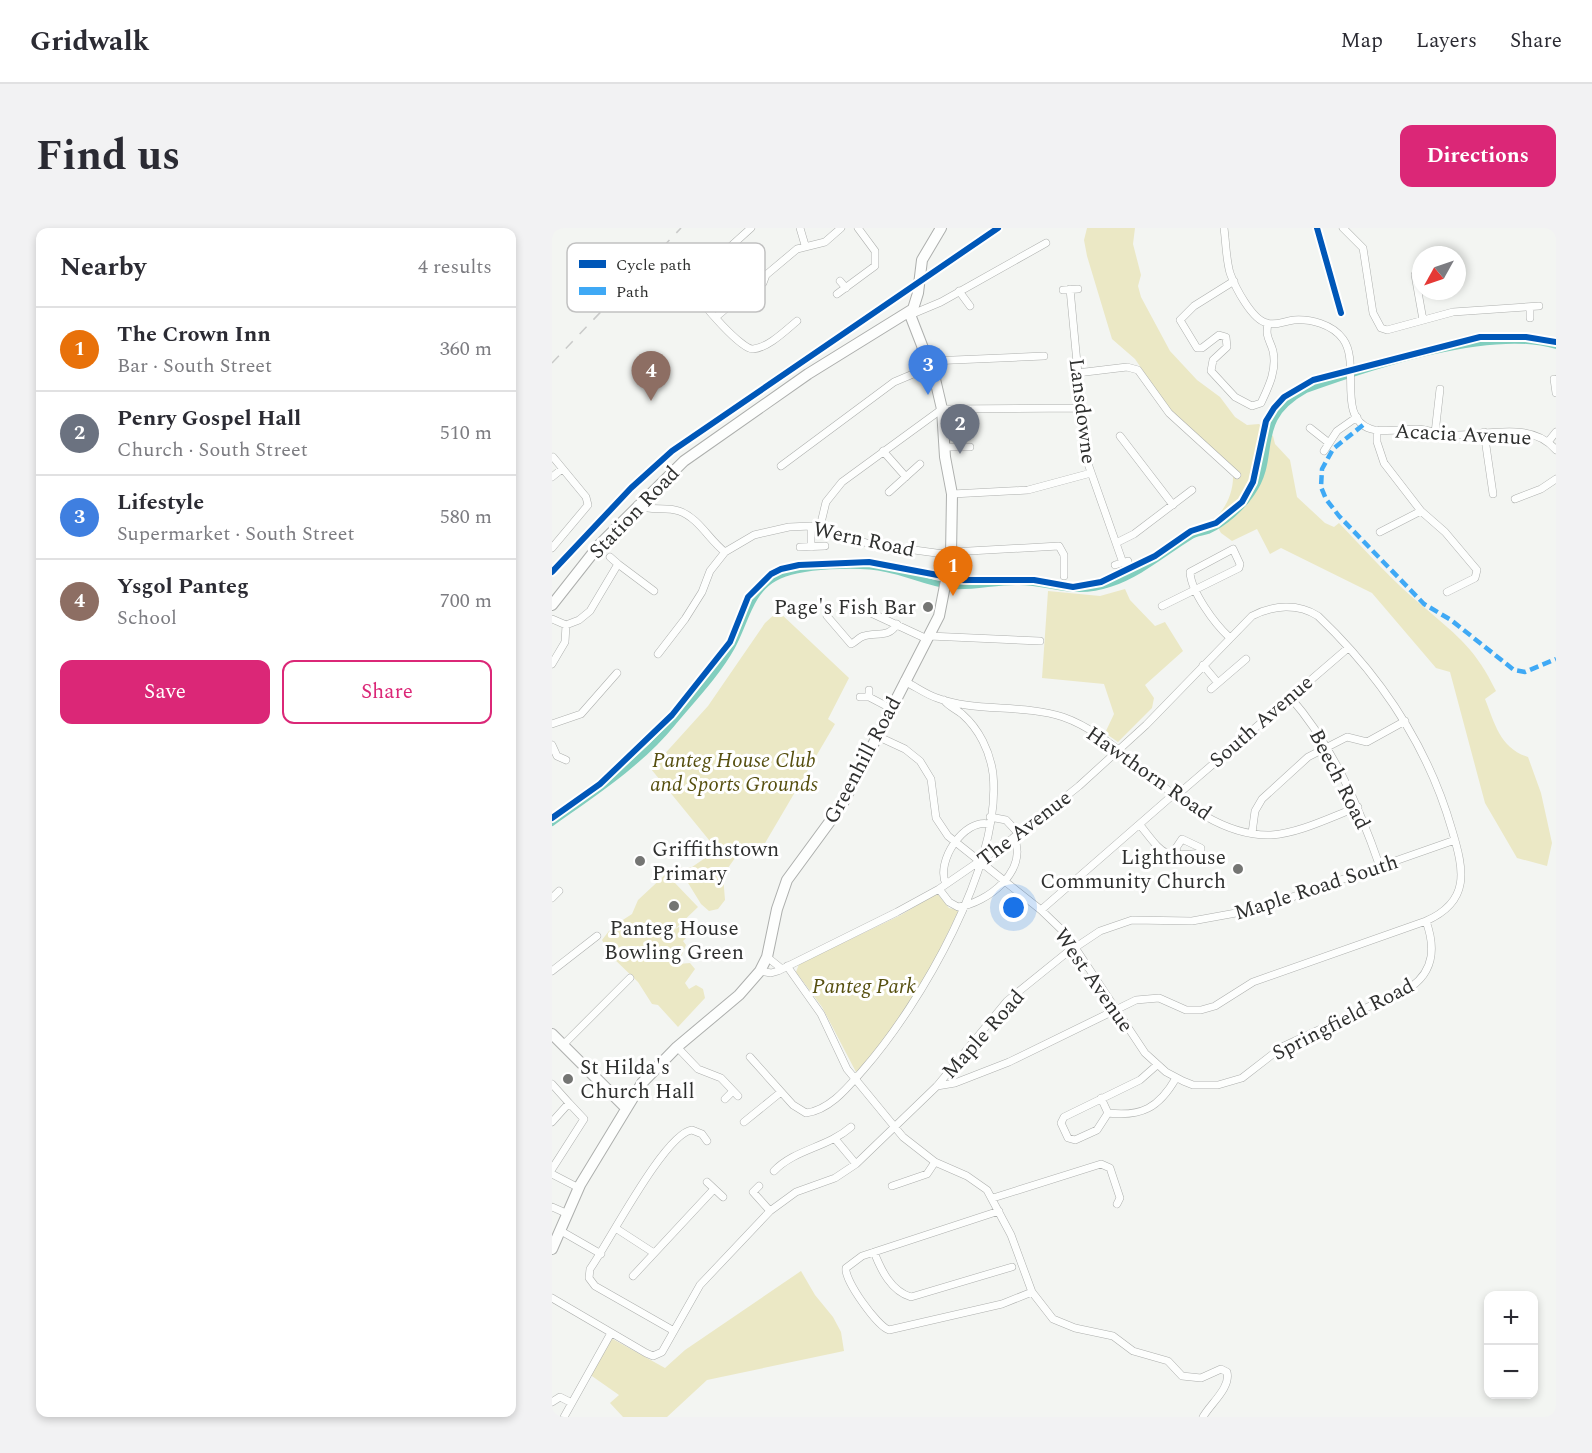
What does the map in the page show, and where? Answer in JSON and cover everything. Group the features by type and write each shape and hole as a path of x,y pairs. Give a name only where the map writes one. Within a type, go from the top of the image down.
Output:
{"street":[{"path":"734,243 751,228"},
{"path":"800,228 805,245"},
{"path":"765,275 805,245 825,242 841,228"},
{"path":"837,294 875,266 877,258 875,251 858,228"},
{"path":"910,313 916,303 922,260 941,228"},
{"path":"1224,228 1234,281 1255,316 1268,324 1297,320 1327,326 1342,338 1350,360 1351,390 1357,417 1341,427 1324,451"},
{"path":"1317,228 1341,313"},
{"path":"1343,228 1363,248 1372,313 1377,324 1387,330 1468,309 1539,306"},
{"path":"910,313 959,291 1046,243"},
{"path":"840,281 846,288"},
{"path":"1234,281 1194,306 1180,318 1197,348 1202,348 1219,335 1227,338 1227,347 1214,360 1210,369 1222,388 1252,406 1261,403 1273,374 1273,351 1265,335 1268,324"},
{"name":"Lansdowne","path":"1070,289 1085,448 1091,473 1122,563"},
{"path":"1407,291 1412,290"},
{"path":"959,291 970,306"},
{"path":"1418,300 1423,320"},
{"path":"1530,307 1530,318"},
{"path":"712,312 739,342 751,349 759,348 792,322"},
{"path":"716,317 722,312"},
{"name":"Greenhill Road","path":"552,1249 579,1188 642,1083 677,1047 739,995 760,971 767,957 777,909 788,880 842,805 939,616 951,554 952,494 942,409 931,363 910,313"},
{"name":"Station Road","path":"552,606 600,544 664,477 707,444 808,374 910,313"},
{"path":"781,466 898,379 931,363 1044,356"},
{"path":"1077,373 1127,367 1138,370 1169,413 1234,472 1226,477"},
{"path":"1554,379 1556,393"},
{"path":"1435,432 1440,389"},
{"path":"820,527 831,493 942,409 1081,408"},
{"name":"Acacia Avenue","path":"1357,417 1363,425 1377,430 1419,429 1448,435 1484,432 1524,433 1536,435 1556,450"},
{"path":"1310,428 1329,443"},
{"path":"1377,430 1383,460 1421,511 1445,532 1477,570 1475,578 1448,592"},
{"path":"1484,432 1493,494"},
{"path":"1548,442 1556,432"},
{"path":"1119,436 1173,505"},
{"path":"945,447 970,447"},
{"path":"884,451 906,477"},
{"path":"552,548 588,505 586,497 553,457"},
{"path":"889,492 920,464"},
{"path":"552,477 562,469"},
{"path":"952,494 1028,490 1091,473"},
{"path":"1515,499 1541,489 1556,479"},
{"path":"1116,543 1134,534 1192,490"},
{"path":"637,505 652,511 677,510 687,515 724,552"},
{"path":"1380,532 1421,511"},
{"path":"811,526 811,547"},
{"name":"Wern Road","path":"658,654 685,620 702,592 710,571 724,552 754,535 789,527 820,527 870,544 951,554 1059,546 1064,555 1064,576"},
{"path":"1162,606 1239,568 1240,564 1229,541"},
{"path":"800,547 825,546"},
{"path":"1229,637 1212,618 1196,589 1190,572 1233,549"},
{"path":"610,558 654,591"},
{"path":"552,619 566,625 579,620 590,611 618,564"},
{"path":"644,585 650,577"},
{"name":"The Avenue","path":"760,971 771,973 784,968 897,912 939,889 1017,836 1079,786 1118,750 1246,620 1268,608 1305,609 1318,616 1348,648"},
{"path":"869,612 928,637 1040,641"},
{"path":"827,616 851,644 864,636 892,631 897,624"},
{"path":"552,664 565,642 566,625"},
{"path":"937,1086 955,1083 1009,1062 1117,1009 1151,997 1159,998 1185,1010 1201,1010 1215,1006 1253,982 1426,921 1449,906 1461,886 1462,862 1437,781 1405,721 1348,648"},
{"name":"South Avenue","path":"1041,910 1348,648"},
{"path":"1210,689 1246,659"},
{"path":"1203,665 1218,683"},
{"path":"552,724 581,714 617,673"},
{"name":"Hawthorn Road","path":"904,681 944,700 1038,711 1064,717 1096,733 1203,814 1252,833 1284,832 1358,807"},
{"path":"860,697 869,693 890,708"},
{"name":"Beech Road","path":"1290,697 1306,715 1326,747 1358,807 1380,867"},
{"path":"750,1057 800,1110 813,1112 825,1108 888,1042 920,994 964,906 979,862 989,821 993,782 990,758 974,728 944,700"},
{"path":"1252,833 1255,811 1262,799 1308,757 1347,736 1367,742 1405,721"},
{"name":"West Avenue","path":"877,736 907,751 920,761 931,779 936,818 955,843 1041,910 1076,946 1145,1053 1157,1065 1176,1078"},
{"path":"552,745 555,758 566,760"},
{"path":"939,889 949,902 958,907 990,895 1004,880 1015,859 1017,836 1006,820 981,822 974,825 955,843 943,869 946,884"},
{"path":"1140,825 1161,850 1171,856 1178,856 1201,854 1201,848 1182,839 1176,848 1178,856"},
{"name":"Maple Road South","path":"1076,946 1100,931 1132,920 1175,922 1214,919 1258,909 1455,840"},
{"path":"552,898 559,891"},
{"name":"Springfield Road","path":"1176,1078 1205,1086 1231,1082 1251,1071 1282,1047 1411,987 1423,976 1431,960 1432,940 1426,921"},
{"path":"552,971 597,936"},
{"name":"Maple Road","path":"611,1333 646,1353 657,1355 662,1352 700,1285 770,1210 796,1192 835,1178 856,1164 896,1128 937,1086 1007,1001 1076,946"},
{"path":"767,957 784,968 820,1014 855,1079 896,1128 917,1150 935,1162 982,1184 993,1198 1032,1292 1053,1319 1064,1325 1113,1336 1133,1351 1168,1361 1182,1376 1201,1378 1221,1369 1227,1372 1228,1378 1224,1389 1203,1417"},
{"path":"626,1108 557,1042 630,978"},
{"path":"677,1047 698,1069 714,1074 736,1093 725,1099"},
{"path":"1108,1113 1097,1130 1075,1140 1068,1138 1061,1123 1062,1119 1140,1080 1157,1065"},
{"path":"1108,1113 1124,1116 1153,1106 1163,1099 1176,1078"},
{"path":"552,1084 584,1119 552,1169"},
{"path":"744,1122 781,1092"},
{"path":"1101,1098 1108,1113"},
{"path":"552,1122 569,1103"},
{"path":"774,1171 781,1159 837,1140 850,1127"},
{"path":"674,1330 594,1286 589,1278 590,1269 617,1229 640,1187 679,1136 692,1130 702,1134 707,1141"},
{"path":"837,1140 856,1164"},
{"path":"892,1186 927,1174 935,1162"},
{"path":"993,1198 1101,1164 1110,1168 1120,1198 1118,1204"},
{"path":"552,1174 579,1188"},
{"path":"707,1182 723,1197"},
{"path":"759,1186 753,1192 770,1210"},
{"path":"633,1276 714,1189"},
{"path":"552,1207 567,1214"},
{"path":"999,1211 854,1260 846,1268 845,1274 878,1322 889,1330 984,1308 1017,1299 1032,1292"},
{"path":"617,1229 654,1253"},
{"path":"561,1231 601,1254"},
{"path":"874,1252 886,1277 898,1292 911,1297 1012,1267"},
{"path":"552,1298 611,1333 570,1402 564,1417"},
{"path":"552,1402 560,1397 570,1402"}],"green space":[{"path":"1087,228 1135,228 1133,244 1141,275 1138,286 1141,297 1170,351 1197,380 1220,397 1235,417 1247,425 1259,424 1273,436 1275,444 1290,460 1297,497 1325,523 1334,527 1339,523 1402,588 1474,654 1496,691 1485,699 1496,726 1511,748 1528,757 1541,793 1552,843 1547,866 1517,858 1485,803 1450,672 1436,668 1372,593 1281,548 1270,554 1257,529 1232,541 1221,533 1213,519 1223,509 1230,496 1233,482 1232,468 1171,412 1135,359 1112,339 1087,256 1084,240"},
{"path":"1125,589 1130,600 1155,626 1165,622 1183,651 1145,685 1154,698 1152,708 1118,742 1105,733 1114,714 1104,684 1042,678 1048,591 1100,596"},
{"name":"Panteg House Club and Sports Grounds","path":"778,611 849,678 828,719 835,724 761,850 750,847 741,857 735,858 723,875 725,900 718,909 709,911 701,904 685,878 679,877 674,882 698,907 674,930 685,923 701,932 690,934 683,941 686,945 678,964 690,963 695,969 685,983 689,989 696,985 703,989 705,998 678,1027 658,1005 652,1004 638,982 610,955 602,940 612,927 632,914 638,900 667,873 678,868 692,867 714,852 709,840 651,769 708,706 765,623"},
{"name":"Panteg Park","path":"937,893 949,908 959,910 915,997 887,1040 856,1072 822,1007 796,972 799,964 901,915"},
{"path":"801,1271 815,1295 833,1317 841,1332 844,1351 707,1380 667,1417 623,1417 610,1403 619,1395 589,1374 611,1338 665,1368 685,1350"}],"waterway":[{"path":"552,823 615,777 659,739 719,667 737,638 754,599 775,578 799,570 830,566 861,566 894,571 951,586 1019,582 1086,589 1110,584 1142,569 1192,536 1214,528 1238,510 1260,479 1271,426 1289,402 1306,390 1396,361 1465,345 1499,341 1529,341 1556,346"}],"railway":[{"path":"667,243 681,228"},
{"path":"552,363 601,312"}],"marked path":[{"path":"1363,425 1333,449 1322,469 1321,487 1326,499 1339,516 1424,604 1451,620 1514,670 1525,672 1556,659"}],"cycle path":[{"path":"552,572 631,488 672,451 998,228"},
{"path":"1317,228 1341,313"},
{"path":"552,818 600,784 672,715 730,642 748,597 771,574 781,569 799,565 869,562 964,580 1034,580 1073,587 1101,582 1155,556 1191,531 1216,523 1242,502 1253,482 1266,421 1284,397 1313,380 1480,337 1526,337 1556,342"}],"place":[{"name":"Lifestyle","path":"928,395"},
{"name":"Ysgol Panteg","path":"651,401"},
{"name":"Penry Gospel Hall","path":"960,454"},
{"name":"The Crown Inn","path":"953,596"},
{"name":"Page's Fish Bar","path":"928,607"},
{"name":"Griffithstown Primary","path":"640,861"},
{"name":"Lighthouse Community Church","path":"1238,869"},
{"name":"Panteg House Bowling Green","path":"674,906"},
{"name":"St Hilda's Church Hall","path":"568,1079"}]}
